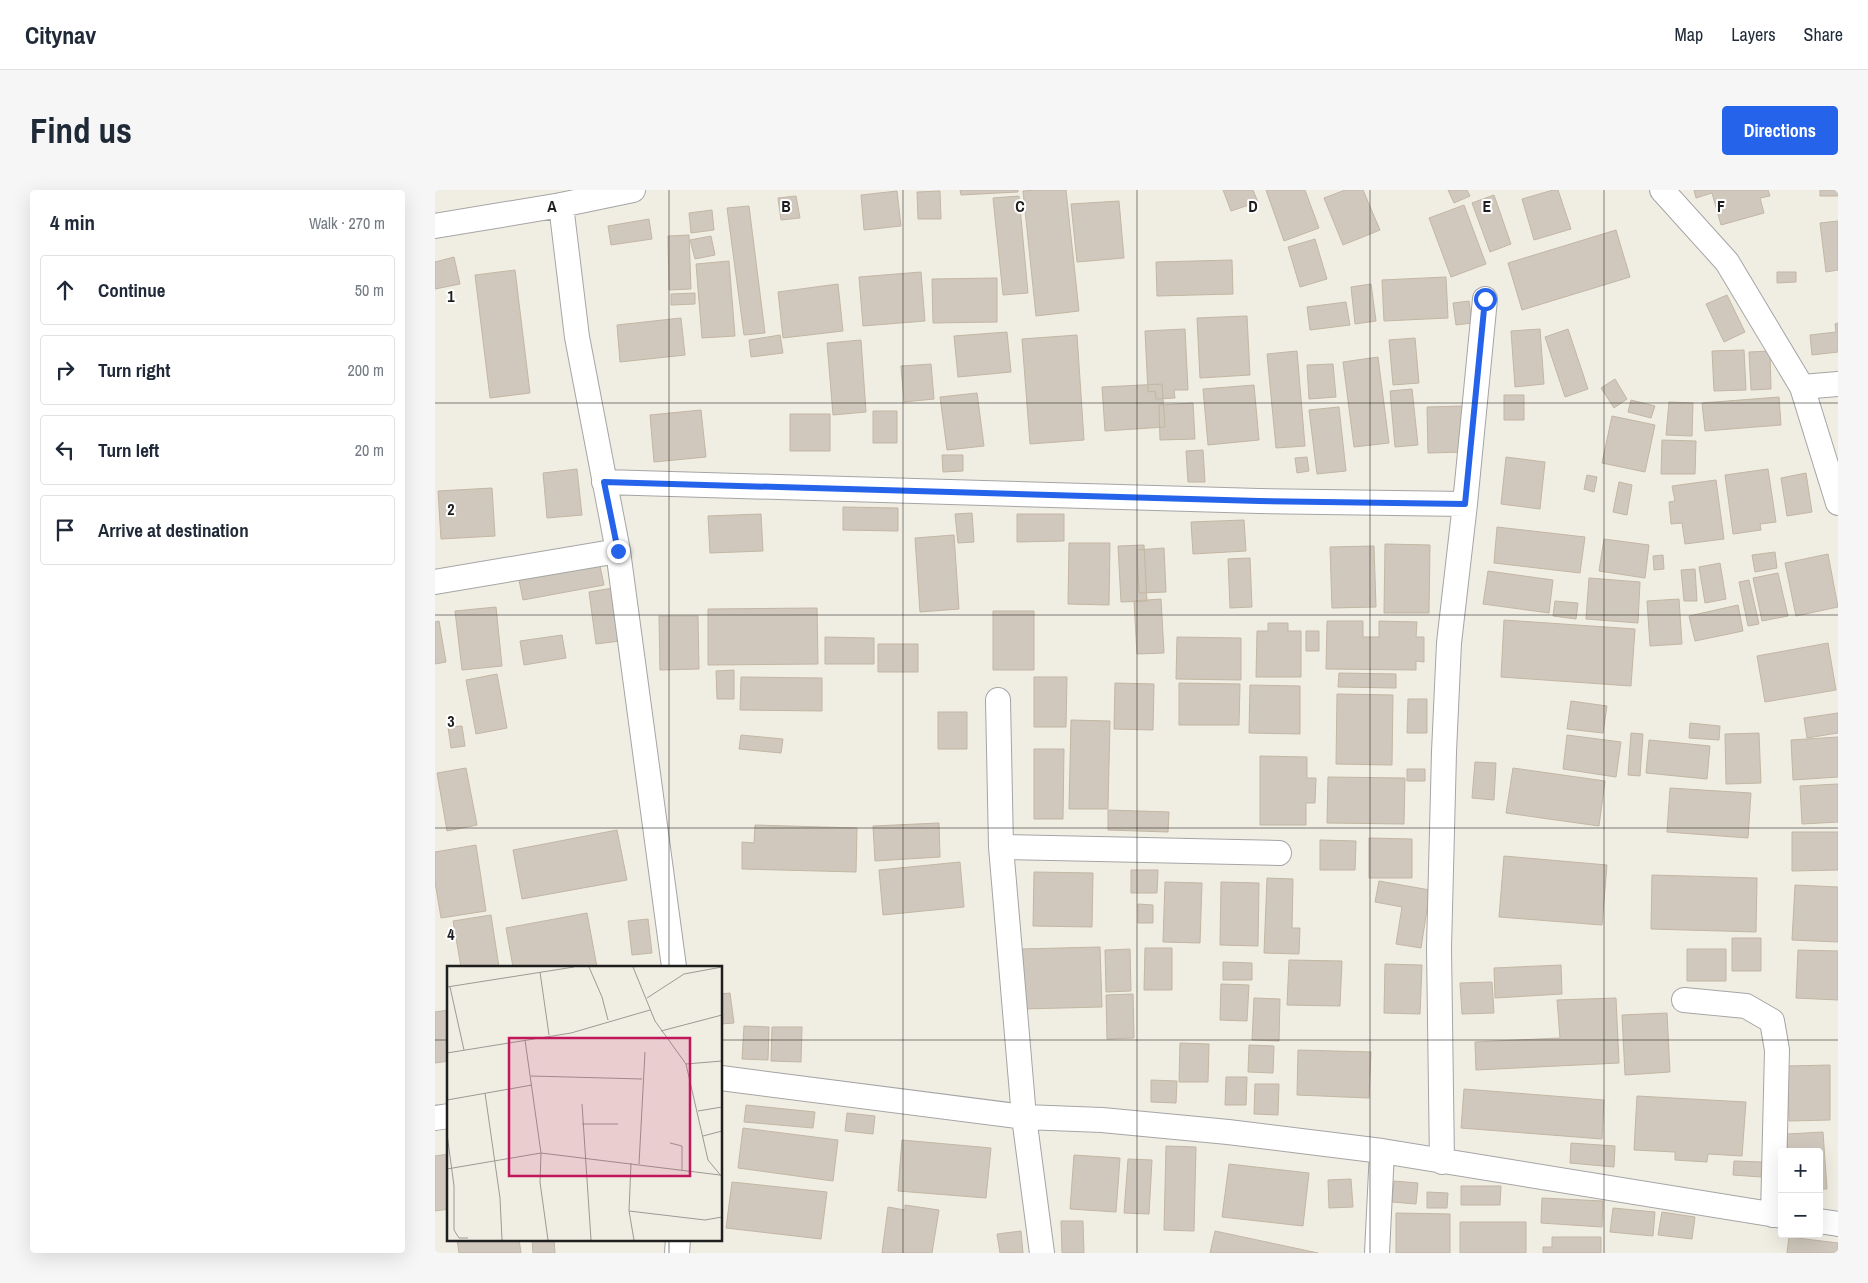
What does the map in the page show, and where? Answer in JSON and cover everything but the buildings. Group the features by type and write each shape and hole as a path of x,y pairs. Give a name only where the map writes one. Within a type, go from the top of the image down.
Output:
{"street":[{"path":"435,226 561,205 633,190"},
{"path":"1662,190 1727,262 1802,386 1838,503"},
{"path":"561,205 577,337 618,551 674,966"},
{"path":"1441,1162 1439,948 1449,643 1485,299"},
{"path":"1802,386 1838,384"},
{"path":"604,482 1249,501 1465,504"},
{"path":"435,582 618,551"},
{"path":"998,700 1001,847 1025,1117 1042,1253"},
{"path":"1001,847 1279,854"},
{"path":"723,1078 1025,1117 1111,1120 1382,1151 1777,1215 1777,1050 1772,1022 1747,1006 1684,1000"},
{"path":"1377,1253 1382,1151"},
{"path":"1823,1222 1838,1224"},
{"path":"677,1253 678,1240"}],"route":[{"path":"618,551 604,482 1259,501 1465,504 1485,299"}]}
